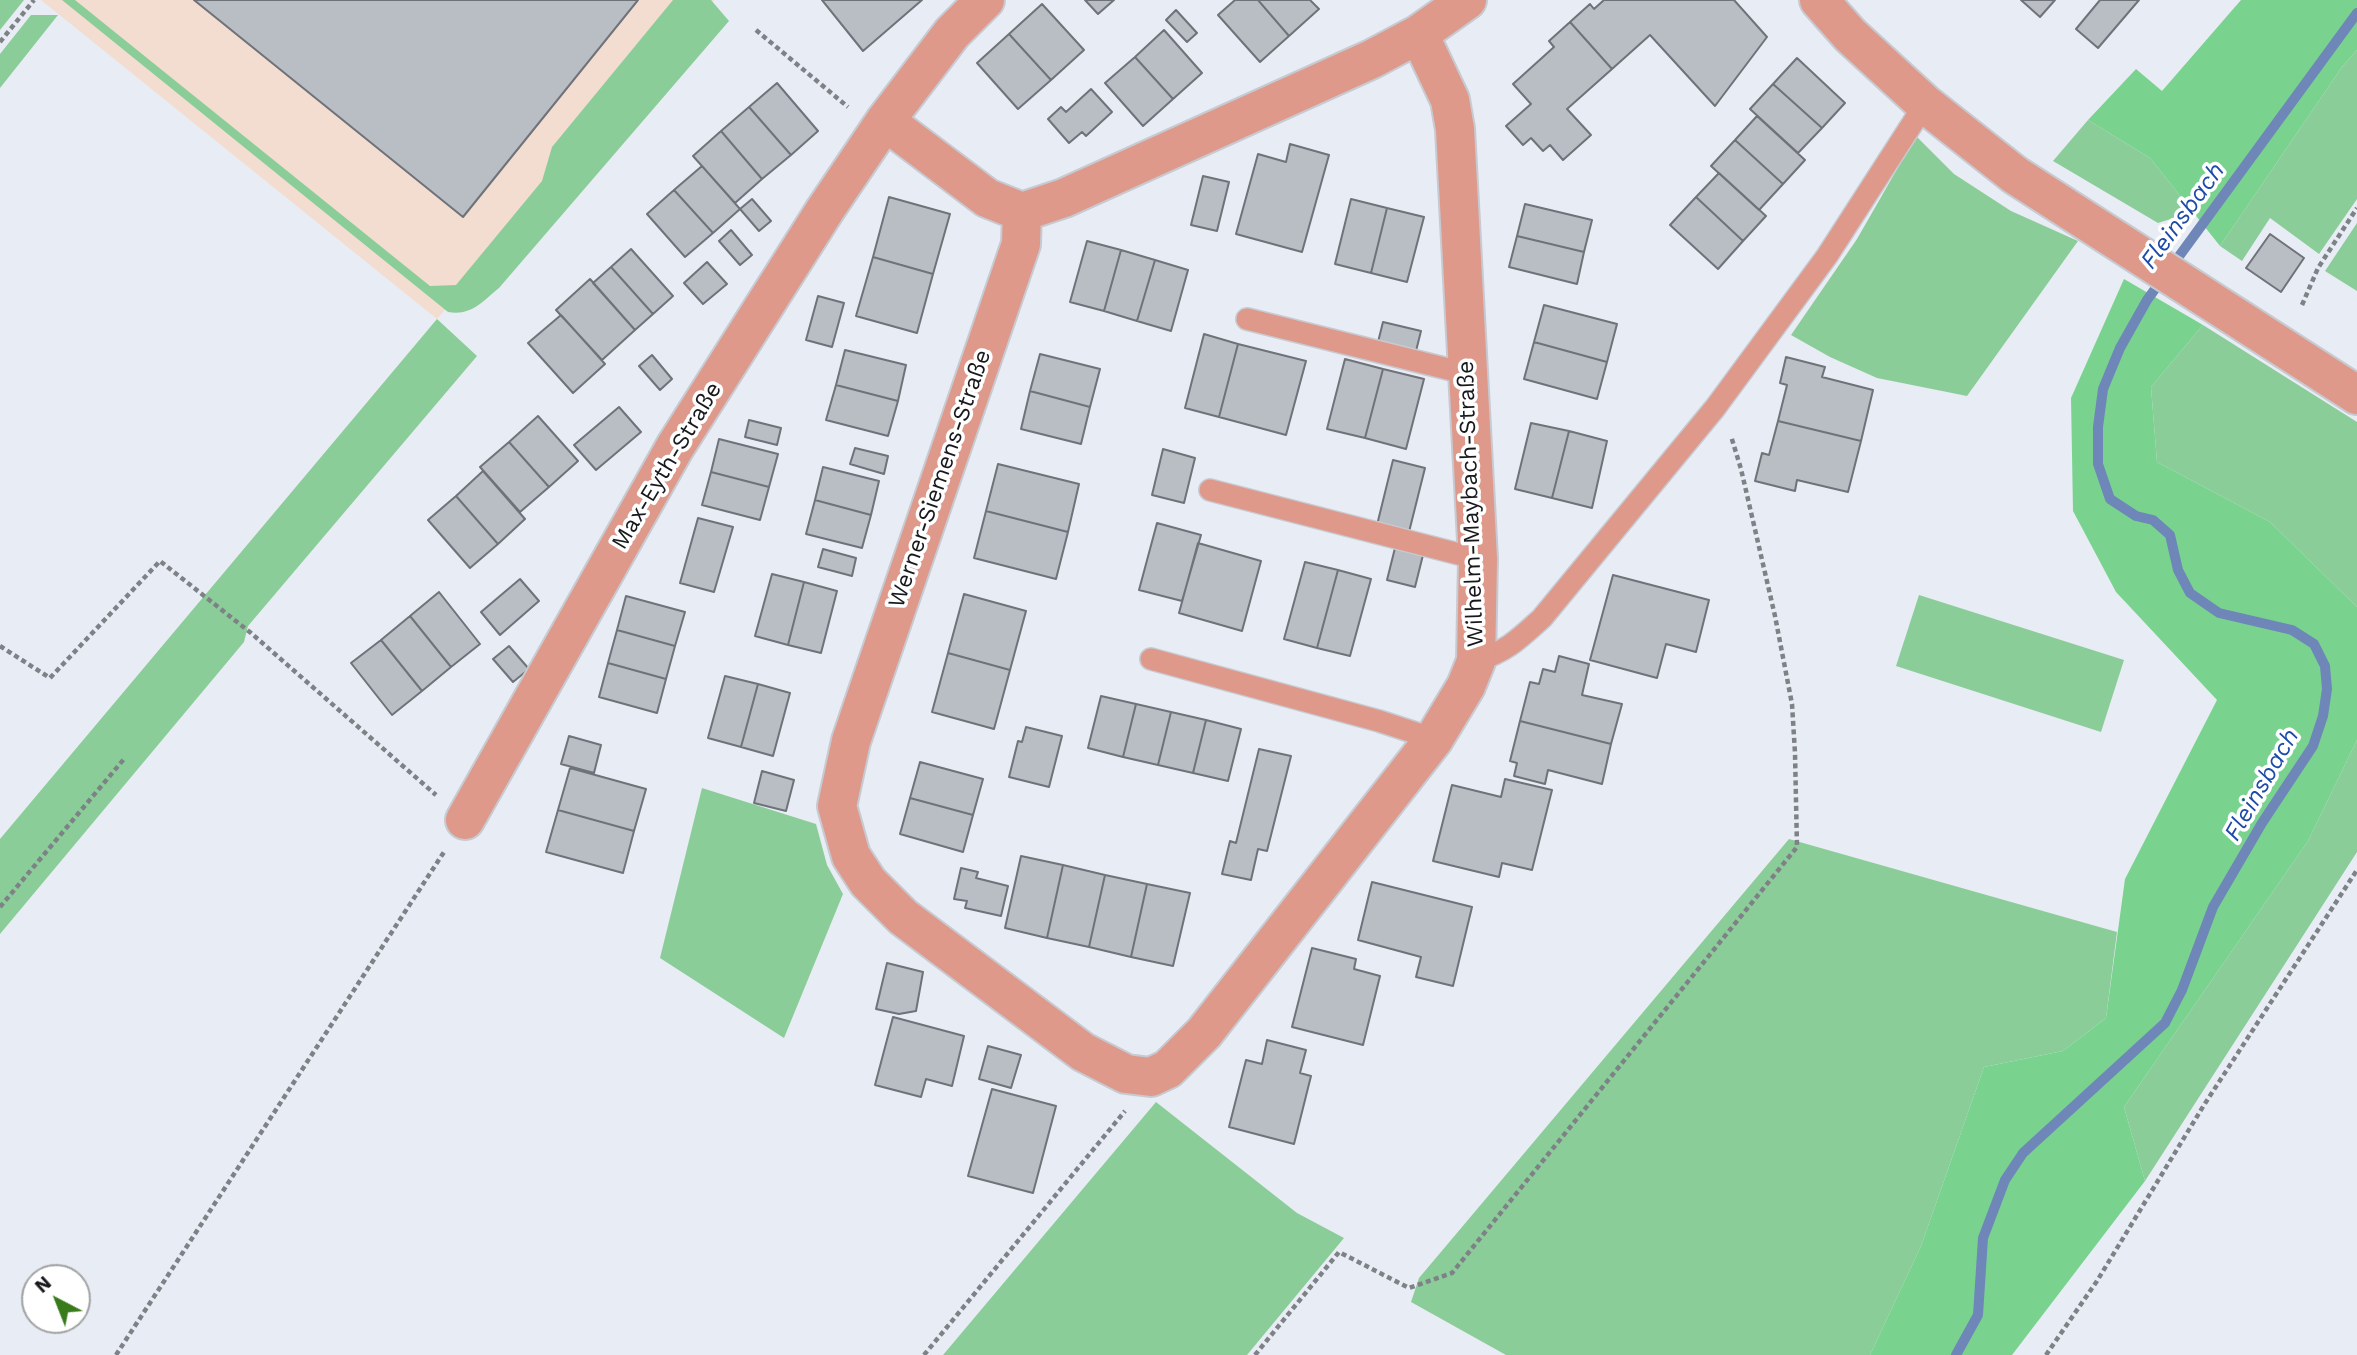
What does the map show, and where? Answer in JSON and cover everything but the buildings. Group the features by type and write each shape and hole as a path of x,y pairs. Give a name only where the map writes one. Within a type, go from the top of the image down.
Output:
{"street":[{"name":"Max-Eyth-Straße","path":"465,820 675,447 825,210 883,125 952,33 985,0"},
{"path":"883,125 987,198 1022,212 1065,198 1372,59 1419,34 1467,0"},
{"path":"1819,0 1850,35 1925,104 2015,175 2357,395"},
{"name":"Wilhelm-Maybach-Straße","path":"1151,1077 1168,1069 1205,1033 1434,739 1466,686 1476,661 1478,559 1455,129 1450,100 1419,34"},
{"name":"Werner-Siemens-Straße","path":"1022,212 1021,244 850,741 837,806 851,856 868,882 902,917 1083,1052 1126,1073 1151,1077"}],"lane":[{"path":"1476,661 1511,647 1542,618 1715,408 1827,256 1925,104"},
{"path":"1247,319 1468,374"},
{"path":"1210,491 1478,559"},
{"path":"1152,659 1392,724 1434,739"}],"path":[{"path":"0,42 34,0"},
{"path":"756,30 841,103 883,125"},
{"path":"2302,305 2318,268 2357,208"},
{"path":"1255,1355 1339,1252 1409,1288 1452,1273 1797,847 1796,753 1792,704 1783,654 1733,440 1715,408"},
{"path":"0,646 50,678 160,561 251,633 465,820 116,1355"},
{"path":"0,907 124,759"},
{"path":"2046,1355 2097,1281 2204,1105 2357,870"},
{"path":"924,1355 1151,1077"}],"shaded area":[{"path":"41,0 714,0 437,319"}],"green space":[{"path":"0,0 24,0 0,30"},
{"path":"62,0 75,0 430,286 456,285 542,181 552,147 673,0 711,0 729,21 499,288 476,307 456,313 448,312"},
{"path":"2241,0 2357,0 2357,50 2342,67 2220,246 2150,158 2088,120 2136,69 2162,91"},
{"path":"31,15 58,15 0,88 0,54"},
{"path":"2357,50 2357,199 2319,254 2270,218 2242,261 2220,246 2342,67"},
{"path":"2088,120 2150,158 2193,212 2158,223 2053,161"},
{"path":"1916,136 1954,174 2011,211 2078,241 1967,396 1877,378 1830,357 1791,335 1857,239"},
{"path":"2357,223 2357,291 2325,271"},
{"path":"2124,279 2203,325 2151,387 2157,462 2270,522 2357,607 2357,740 2308,841 2124,1107 2145,1181 2012,1355 1870,1355 1921,1246 1984,1067 2063,1051 2106,1018 2125,879 2217,700 2116,592 2073,511 2071,398"},
{"path":"437,319 477,356 248,626 244,642 0,934 0,839"},
{"path":"2203,325 2357,422 2357,607 2270,522 2157,462 2151,387"},
{"path":"1919,595 2124,660 2101,732 1896,666"},
{"path":"2357,740 2357,852 2145,1181 2124,1107 2308,841"},
{"path":"702,788 816,824 827,865 843,894 784,1038 660,958"},
{"path":"1789,839 2117,932 2106,1018 2063,1051 1984,1067 1921,1246 1870,1355 1506,1355 1411,1302 1419,1278"},
{"path":"1156,1102 1297,1213 1344,1238 1247,1355 943,1355"}],"waterway":[{"name":"Fleinsbach","path":"1956,1355 1978,1315 1983,1238 2005,1180 2023,1153 2165,1023 2182,990 2213,907 2262,823 2313,746 2323,716 2327,689 2325,666 2314,644 2292,630 2219,613 2190,593 2178,570 2170,535 2153,520 2136,516 2110,499 2098,464 2098,427 2103,389 2120,348 2147,300 2357,13"}]}
